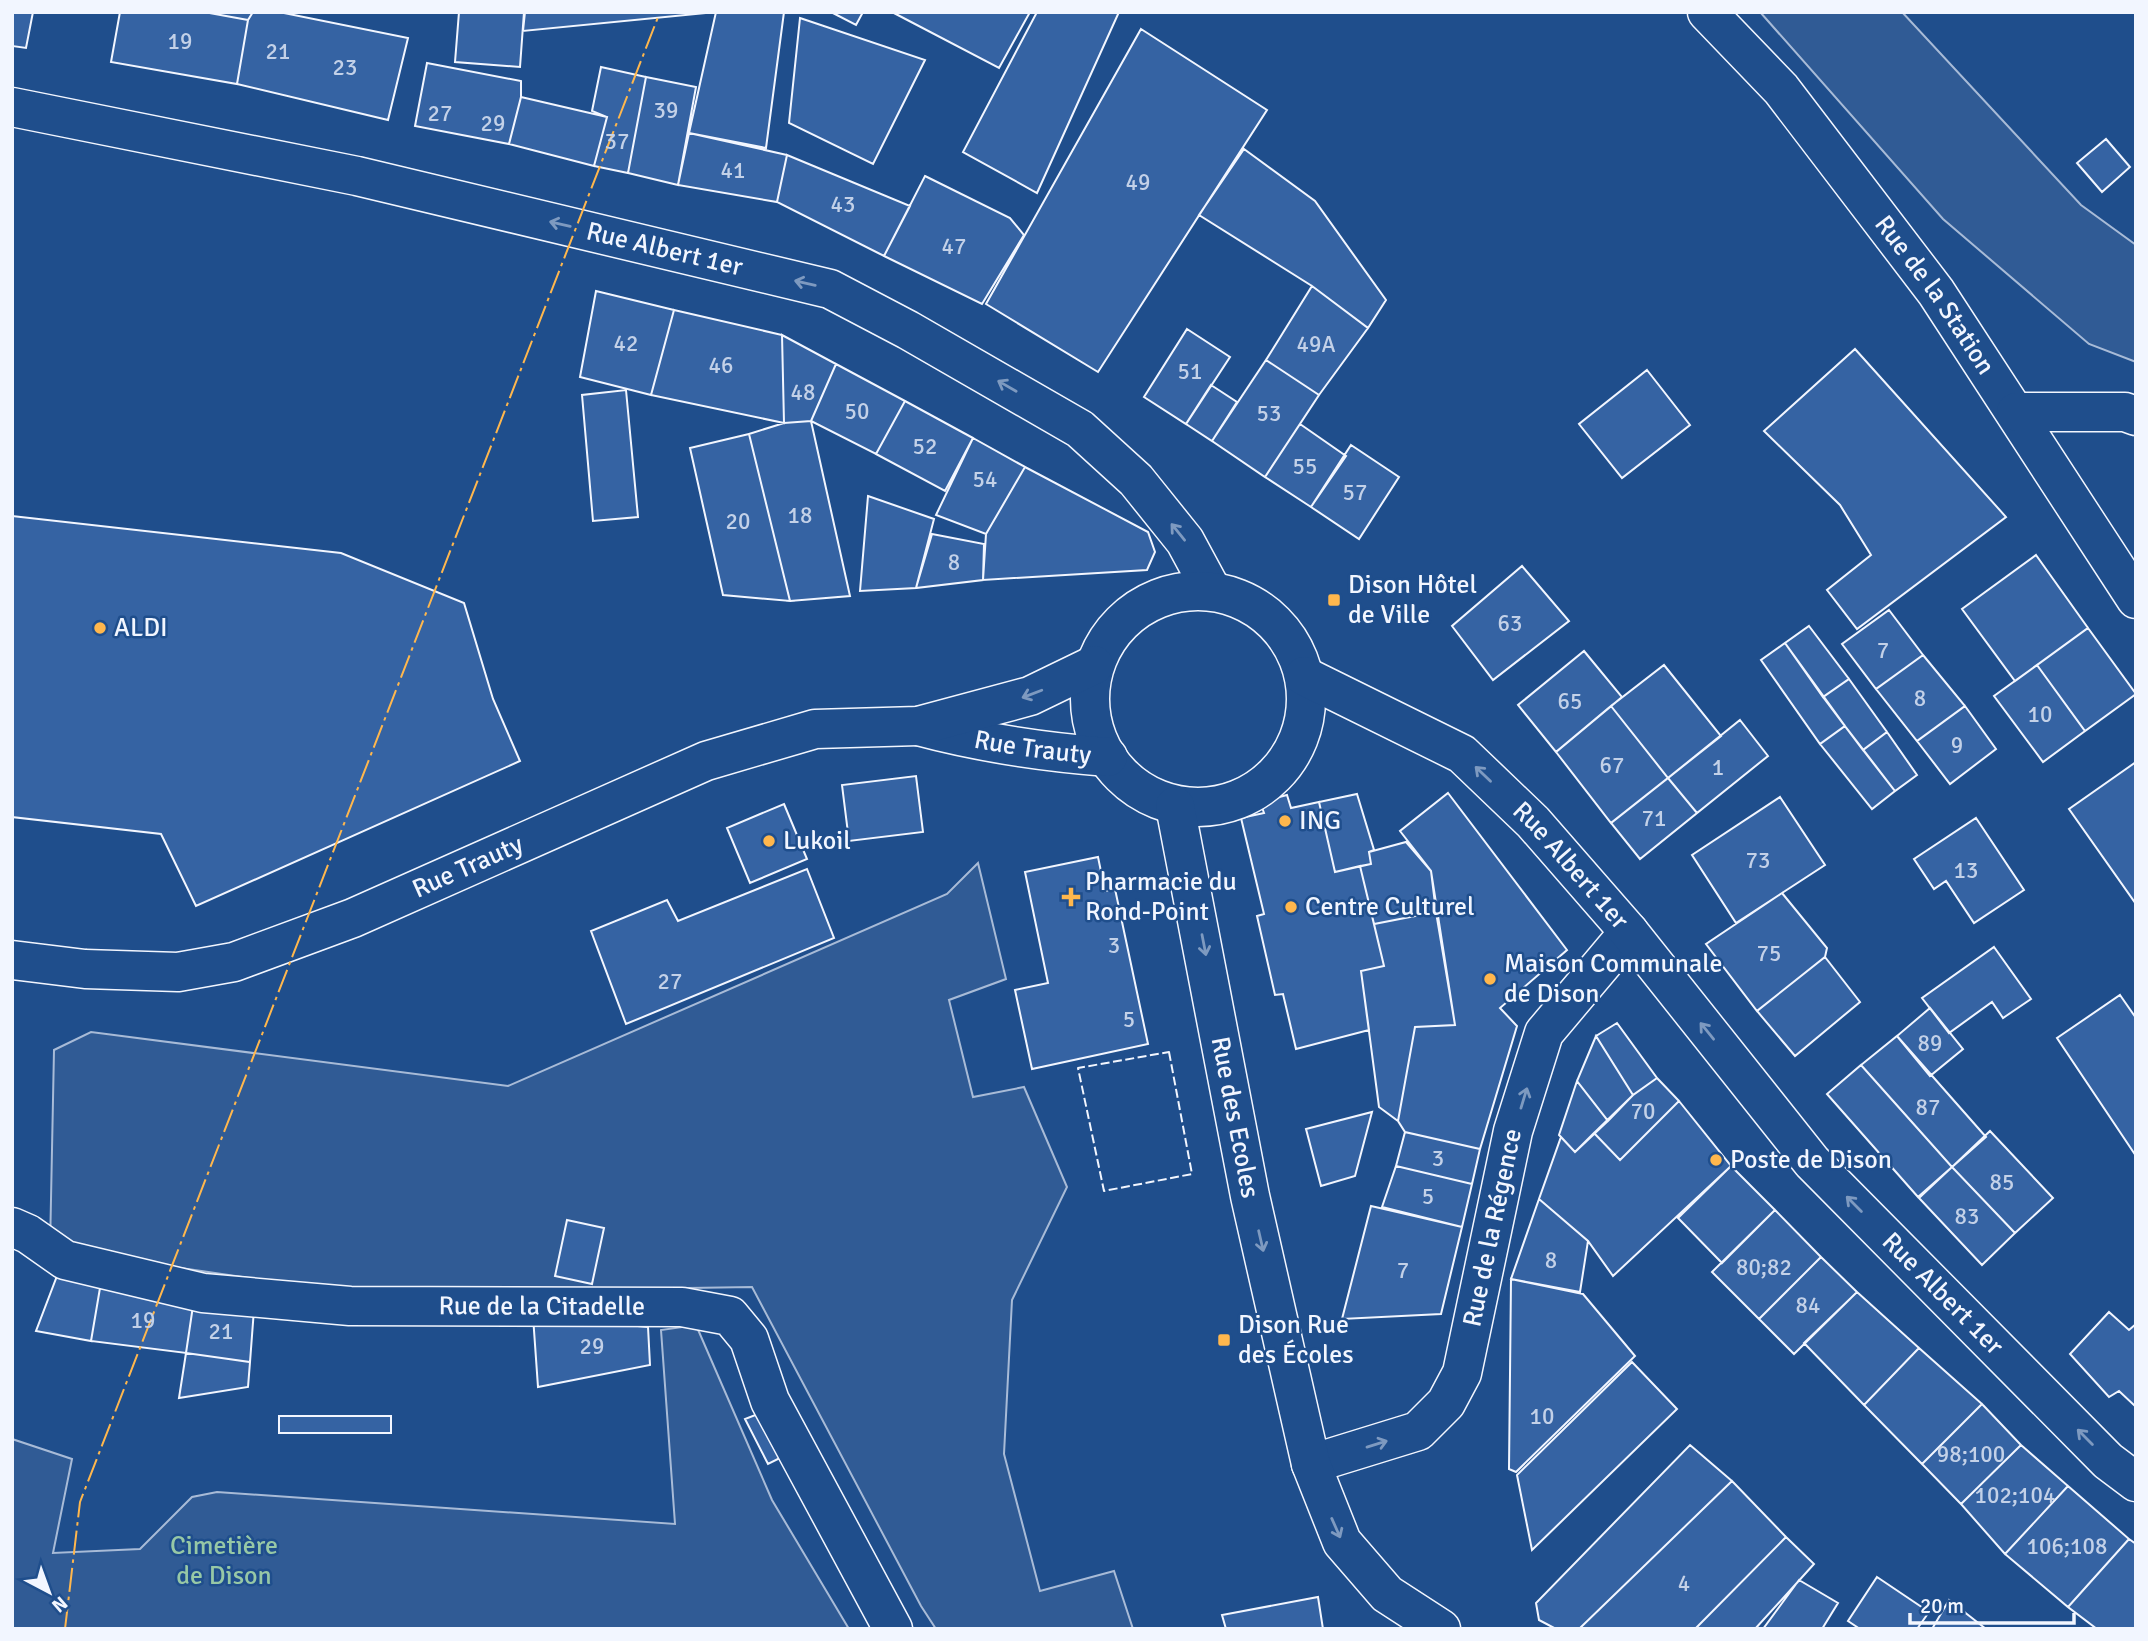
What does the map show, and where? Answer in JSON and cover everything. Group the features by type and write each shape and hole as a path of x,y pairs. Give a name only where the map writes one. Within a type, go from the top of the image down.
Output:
{"main road":[{"name":"Rue de la Station","path":"1707,12 1781,89 1936,292 2136,599"},
{"name":"Rue Albert 1er","path":"12,107 357,176 831,289 1080,429 1136,480 1185,541 1212,591"},
{"path":"2016,412 2125,412 2136,416"},
{"name":"Rue Trauty","path":"1182,591 1212,591 1244,601 1271,619 1292,645 1304,676 1306,712 1296,747 1275,776 1246,797 1212,808 1175,806 1147,796 1110,766 1089,697 1094,665 1107,638 1127,616 1153,600 1182,591"},
{"name":"Rue Trauty","path":"12,960 85,969 178,972 234,962 353,918 706,761 815,729 918,726 1030,696 1094,665"},
{"name":"Rue Albert 1er","path":"1304,676 1462,754 1533,822 1629,932 1812,1162 2108,1461 2136,1482"},
{"name":"Rue Trauty","path":"918,726 974,741 1040,752 1108,757"},
{"name":"Rue des Ecoles","path":"1175,806 1250,1196 1311,1464"},
{"name":"Rue de la Régence","path":"1311,1464 1419,1431 1446,1403 1462,1373 1513,1131 1544,1033 1629,932"},
{"name":"Rue de la Citadelle","path":"12,1227 28,1234 65,1259 203,1293 350,1306 682,1307 730,1316 749,1339 770,1401 893,1629"},
{"path":"1311,1464 1342,1542 1387,1594 1441,1629"}],"green space":[{"path":"1760,12 1902,12 2081,205 2136,245 2136,362 2089,344 1943,219"},
{"path":"978,863 1006,979 949,1000 973,1097 1024,1087 1067,1187 1012,1300 1004,1454 1040,1591 1114,1571 1133,1629 936,1629 921,1606 752,1287 353,1293 50,1249 54,1050 91,1032 508,1086 947,894"},
{"name":"Cimetière de Dison","path":"696,1325 772,1500 849,1629 12,1629 12,1439 72,1459 53,1553 140,1549 192,1497 217,1492 675,1524 661,1330"}],"building":[{"path":"12,12 33,12 26,48 12,46"},
{"path":"120,12 204,12 248,20 237,84 111,62"},
{"path":"204,12 253,12 248,20"},
{"path":"253,12 279,12 408,38 388,120 237,84 248,20"},
{"path":"459,12 524,12 520,67 455,62"},
{"path":"525,12 716,12 523,31"},
{"path":"716,12 784,12 766,148 689,133"},
{"path":"831,12 863,12 856,25"},
{"path":"892,12 1030,12 999,68"},
{"path":"1037,12 1119,12 1037,193 963,152"},
{"path":"800,18 925,60 873,164 789,123"},
{"path":"1141,29 1267,110 1098,372 986,304"},
{"path":"427,63 521,81 521,97 509,144 415,126"},
{"path":"601,67 646,77 628,173 594,166 607,117 592,111"},
{"path":"646,77 696,87 678,185 628,173"},
{"path":"521,97 607,117 594,166 509,144"},
{"path":"689,133 787,155 777,202 678,185"},
{"path":"2106,139 2130,167 2102,192 2077,163"},
{"path":"1244,149 1315,201 1386,300 1368,328 1312,286 1199,215"},
{"path":"787,155 910,206 884,256 777,202"},
{"path":"925,176 1010,218 1024,235 982,304 884,256"},
{"path":"1312,286 1368,328 1319,395 1266,360"},
{"path":"596,291 674,310 651,395 580,377"},
{"path":"674,310 782,335 784,423 651,395"},
{"path":"1187,329 1230,357 1186,424 1144,397"},
{"path":"782,335 836,364 811,421 784,423"},
{"path":"1855,349 2006,517 1857,629 1827,590 1871,555 1840,505 1764,431"},
{"path":"1266,360 1319,395 1265,477 1212,441"},
{"path":"836,364 905,401 876,454 811,421"},
{"path":"1647,370 1690,425 1622,478 1579,424"},
{"path":"1211,385 1237,402 1212,441 1186,424"},
{"path":"626,390 638,517 593,521 582,395"},
{"path":"905,401 973,438 945,491 876,454"},
{"path":"811,421 850,596 790,601 749,434 784,423"},
{"path":"1300,424 1346,456 1311,507 1265,477"},
{"path":"749,434 790,601 723,595 690,448"},
{"path":"973,438 1025,467 986,534 936,515"},
{"path":"1351,445 1399,477 1359,539 1311,507"},
{"path":"1025,467 1148,532 1155,552 1147,570 983,580 986,534"},
{"path":"868,496 934,519 916,588 860,591"},
{"path":"12,516 341,553 464,603 493,699 520,761 196,906 161,834 12,817"},
{"path":"932,534 984,544 983,580 916,588"},
{"path":"2036,555 2088,628 2015,681 1962,609"},
{"path":"1522,566 1569,621 1493,680 1452,626"},
{"path":"1889,610 1923,655 1876,689 1842,644"},
{"path":"1809,626 1849,679 1823,697 1785,643"},
{"path":"2088,628 2136,694 2085,731 2037,665"},
{"path":"1785,643 1845,726 1820,744 1761,660"},
{"path":"1584,651 1622,697 1556,752 1518,705"},
{"path":"1923,655 1965,706 1917,741 1876,689"},
{"path":"1664,665 1721,736 1668,778 1611,706"},
{"path":"2037,665 2085,731 2043,762 1994,696"},
{"path":"1849,679 1887,732 1863,750 1823,697"},
{"path":"1611,706 1668,778 1611,823 1556,752"},
{"path":"1965,706 1996,749 1950,784 1917,741"},
{"path":"1740,720 1768,756 1697,813 1668,778"},
{"path":"1845,726 1895,791 1872,809 1820,744"},
{"path":"1887,732 1917,775 1895,791 1863,750"},
{"path":"2136,762 2136,904 2069,809"},
{"path":"916,776 923,832 849,841 842,785"},
{"path":"1668,778 1697,813 1640,859 1611,823"},
{"name":"Maison Communale de Dison","path":"1448,793 1567,950 1500,1008 1517,1026 1480,1149 1405,1132 1398,1121 1415,1027 1455,1025 1431,871 1400,831"},
{"path":"1357,794 1374,850 1369,852 1371,864 1335,872 1319,802"},
{"path":"1287,795 1291,808 1319,802 1335,872 1360,866 1384,966 1361,971 1369,1030 1296,1049 1283,994 1275,995 1257,916 1264,914 1241,818 1264,813 1260,802"},
{"path":"1780,797 1825,865 1736,923 1692,855"},
{"path":"784,804 807,859 750,883 727,828"},
{"path":"1976,818 2024,890 1974,923 1946,881 1934,889 1914,859"},
{"path":"1406,842 1431,871 1436,912 1374,924 1360,866 1371,864 1369,852"},
{"path":"1098,857 1105,891 1115,889 1148,1044 1032,1069 1015,990 1048,983 1025,872"},
{"path":"807,869 834,938 626,1024 591,931 667,900 678,921"},
{"path":"1782,893 1827,948 1825,957 1757,1011 1706,944"},
{"path":"1436,912 1455,1025 1415,1027 1398,1121 1379,1107 1361,971 1384,966 1374,924"},
{"path":"1994,947 2031,999 2003,1018 1992,1002 1949,1033 1922,998"},
{"path":"1825,957 1860,1002 1795,1056 1757,1011"},
{"path":"2120,995 2136,1018 2136,1156 2057,1038"},
{"path":"1930,1008 1963,1049 1930,1076 1897,1036"},
{"path":"1617,1023 1657,1078 1633,1095 1596,1036"},
{"path":"1596,1036 1633,1095 1608,1121 1577,1081"},
{"path":"1897,1036 1986,1137 1952,1167 1861,1065"},
{"path":"1861,1065 1952,1167 1918,1197 1827,1094"},
{"path":"1657,1078 1679,1101 1620,1160 1594,1133 1633,1095"},
{"path":"1577,1081 1608,1121 1575,1152 1559,1135"},
{"path":"1679,1101 1731,1166 1613,1276 1588,1241 1539,1199 1561,1137 1575,1152 1594,1133 1620,1160"},
{"path":"1372,1112 1355,1176 1321,1186 1306,1129"},
{"path":"1990,1131 2053,1198 2015,1233 1952,1167"},
{"path":"1405,1132 1480,1149 1472,1184 1396,1166"},
{"path":"1396,1166 1472,1184 1462,1227 1382,1207"},
{"path":"1731,1166 1775,1210 1722,1263 1678,1218"},
{"path":"1952,1167 2015,1233 1982,1265 1919,1198"},
{"path":"1539,1199 1588,1241 1580,1292 1511,1279"},
{"path":"1371,1206 1462,1227 1441,1314 1342,1319"},
{"path":"1775,1210 1821,1257 1759,1319 1712,1272"},
{"path":"567,1220 604,1228 592,1284 555,1276"},
{"path":"1821,1257 1857,1292 1794,1354 1759,1319"},
{"path":"57,1276 100,1288 91,1341 36,1331"},
{"path":"1511,1279 1583,1294 1635,1356 1516,1472 1509,1469"},
{"path":"100,1288 194,1299 186,1353 91,1341"},
{"path":"1857,1292 1919,1348 1864,1405 1804,1343"},
{"path":"194,1299 254,1309 250,1362 186,1353"},
{"path":"2109,1312 2129,1330 2136,1324 2136,1407 2119,1391 2109,1397 2070,1354"},
{"path":"533,1316 648,1327 650,1365 538,1387"},
{"path":"1919,1348 1982,1404 1922,1464 1864,1405"},
{"path":"186,1353 250,1362 248,1387 179,1398"},
{"path":"1632,1362 1677,1409 1532,1550 1517,1475"},
{"path":"1982,1404 2021,1445 1961,1504 1922,1464"},
{"path":"763,1412 784,1456 768,1464 745,1419"},
{"path":"279,1416 391,1416 391,1433 279,1433"},
{"path":"1690,1445 1732,1481 1579,1629 1556,1629 1539,1620 1536,1603"},
{"path":"2021,1445 2068,1486 2005,1554 1961,1504"},
{"path":"1732,1481 1786,1537 1695,1629 1579,1629"},
{"path":"2068,1486 2129,1539 2068,1607 2005,1554"},
{"path":"1786,1537 1814,1564 1755,1629 1695,1629"},
{"path":"2129,1539 2136,1544 2136,1629 2097,1629 2068,1607"},
{"path":"1877,1577 1929,1612 1917,1629 1860,1629 1848,1621"},
{"path":"1799,1580 1838,1603 1822,1629 1763,1629"},
{"path":"1318,1597 1323,1629 1226,1629 1222,1615"},
{"path":"1949,1600 1986,1629 1932,1629"}],"fence":[{"path":"1169,1052 1192,1174 1104,1191 1078,1068 1169,1052"}],"power":[{"path":"65,1629 80,1502 660,12"}],"place":[{"name":"Dison Hôtel de Ville","path":"1334,600"},
{"name":"ALDI","path":"100,628"},
{"name":"ING","path":"1285,821"},
{"name":"Lukoil","path":"769,841"},
{"name":"Pharmacie du Rond-Point","path":"1071,897"},
{"name":"Centre Culturel","path":"1291,907"},
{"name":"Maison Communale de Dison","path":"1490,979"},
{"name":"Poste de Dison","path":"1716,1160"},
{"name":"Dison Rue des Écoles","path":"1224,1340"}]}
